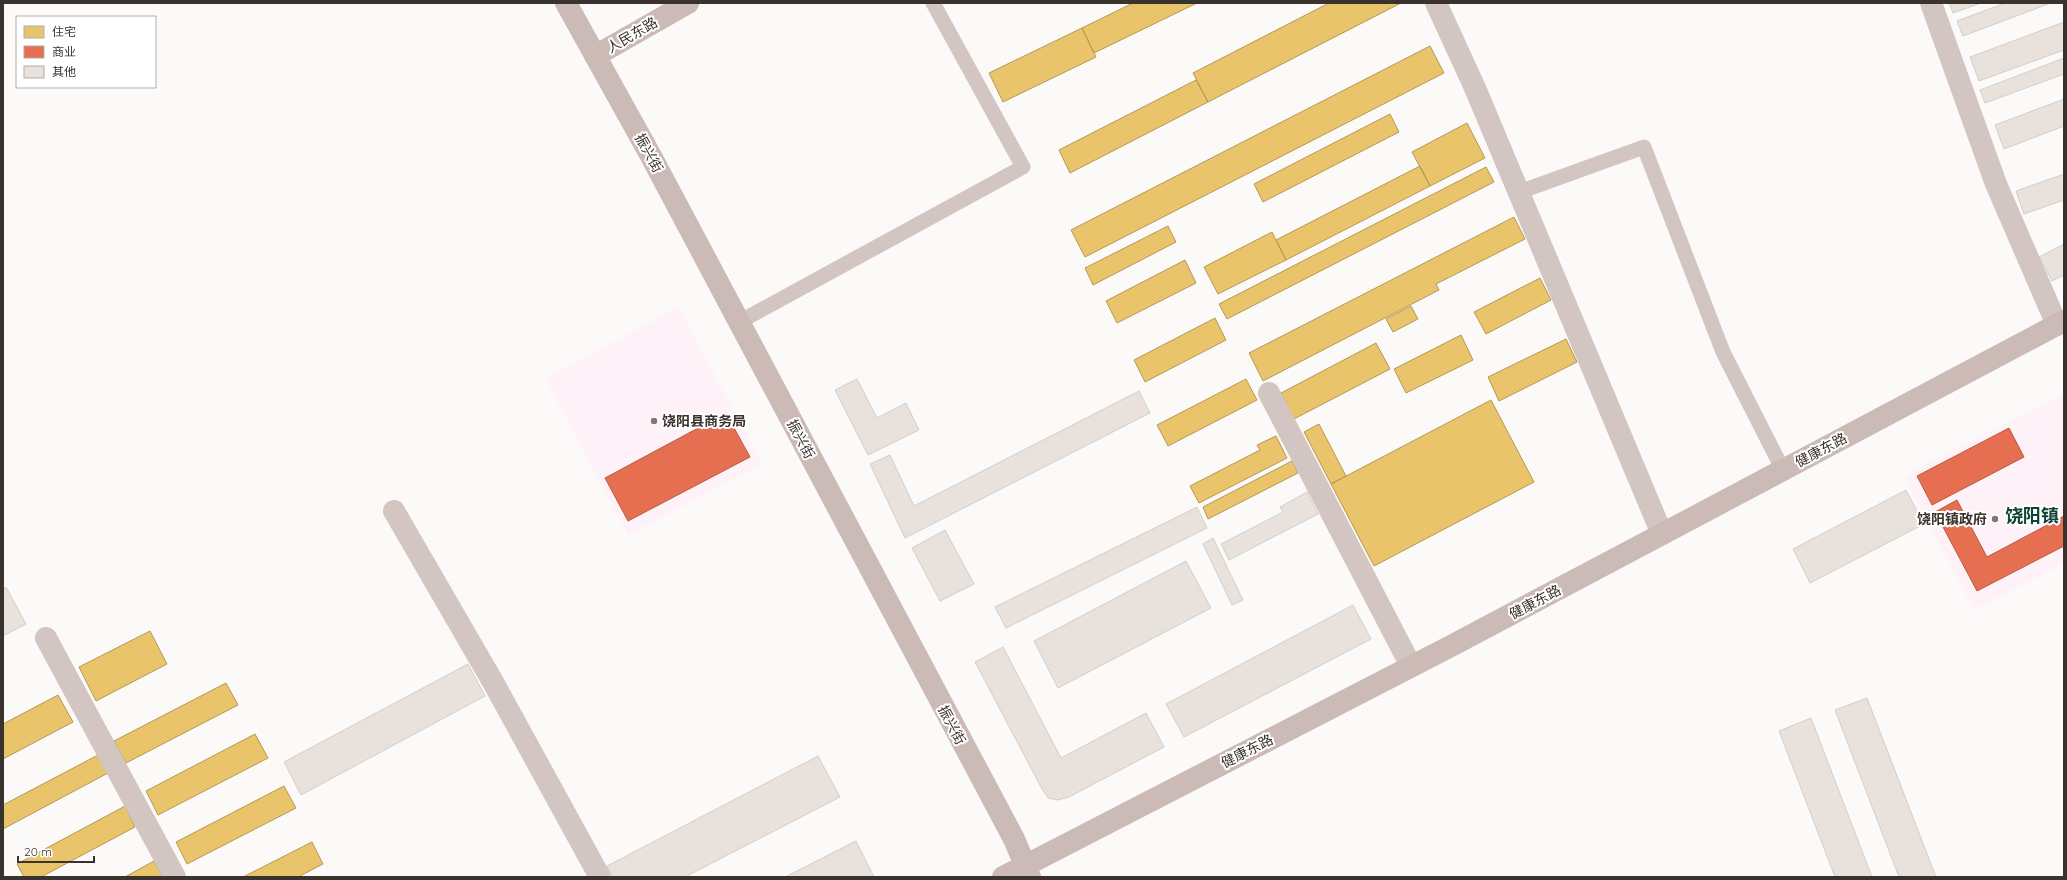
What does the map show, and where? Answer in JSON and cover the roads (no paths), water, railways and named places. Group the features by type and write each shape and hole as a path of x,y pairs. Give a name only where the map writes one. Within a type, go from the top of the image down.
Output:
{"street":[{"name":"振兴街","path":"566,3 739,322 1014,839 1028,871"},
{"name":"人民东路","path":"596,56 688,3"},
{"path":"1436,3 1475,88 1662,534"},
{"path":"1931,3 1996,184 2060,323"},
{"name":"健康东路","path":"1003,877 1028,871 1411,666 2060,323"},
{"path":"1269,393 1411,666"},
{"path":"394,511 492,682 600,877"},
{"path":"46,638 176,877"}],"lane":[{"path":"739,322 1023,167 933,3"},
{"path":"1519,192 1644,147 1723,352 1783,470"}],"place":[{"name":"饶阳县商务局","path":"654,421"},
{"name":"饶阳镇政府","path":"1995,519"}],"district":[{"name":"饶阳镇","path":"2032,516"}]}
